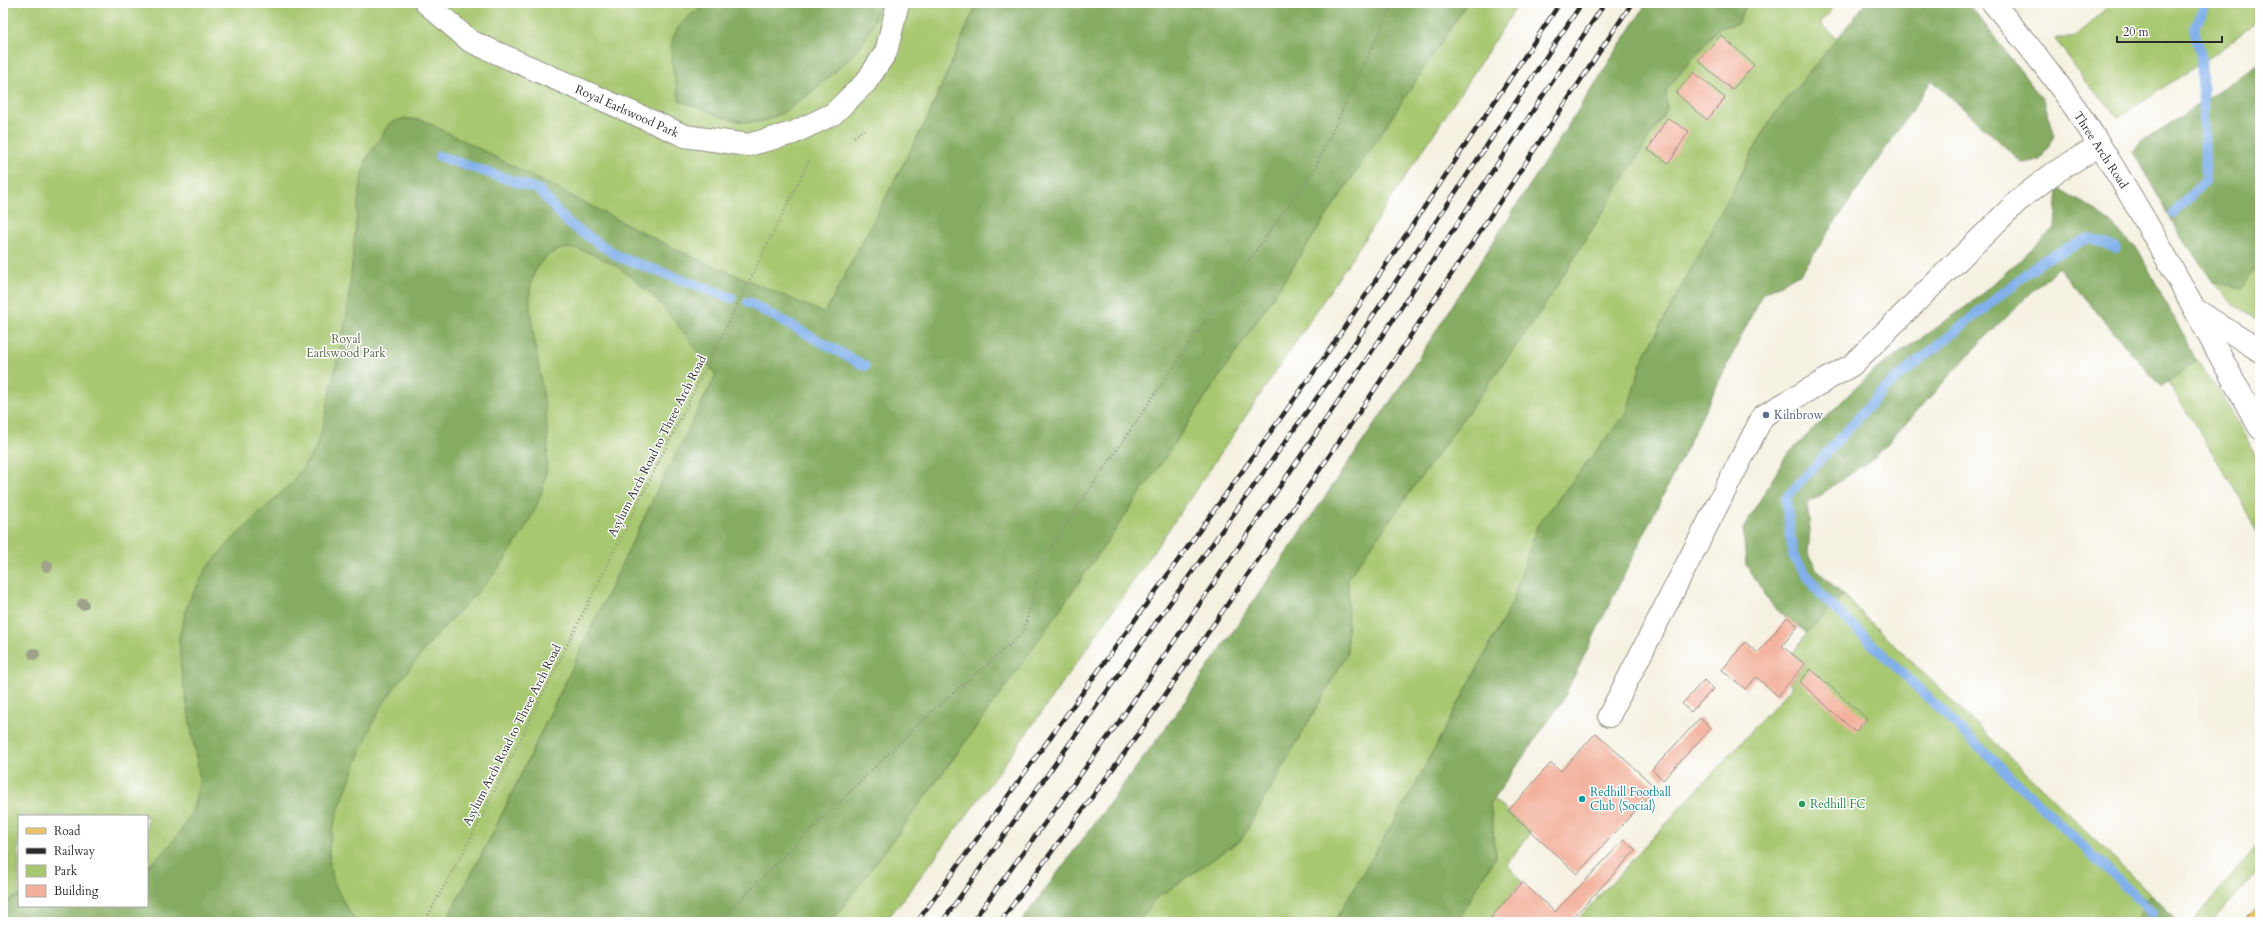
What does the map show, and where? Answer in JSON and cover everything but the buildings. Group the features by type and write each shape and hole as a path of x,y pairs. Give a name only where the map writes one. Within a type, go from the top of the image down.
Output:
{"main road":[{"path":"2256,922 2260,918"}],"street":[{"name":"Royal Earlswood Park","path":"426,3 470,41 685,136 748,145 793,134 833,114 866,82 886,52 898,3"},
{"name":"Three Arch Road","path":"1993,3 2040,58 2100,144 2260,428"},
{"path":"1609,716 1763,416 1852,365 2020,199 2054,173 2100,144"},
{"name":"Three Arch Road","path":"2193,308 2260,351"}],"path":[{"path":"718,922 794,845 929,714 1023,633 1043,558 1209,315 1314,170 1393,3"},
{"path":"850,139 856,136 866,126"},
{"name":"Asylum Arch Road to Three Arch Road","path":"424,922 474,833 811,158"}],"green space":[{"name":"Royal Earlswood Park","path":"3,3 710,3 700,9 680,100 716,114 745,122 753,122 774,117 803,98 835,71 850,56 863,38 874,17 878,3 977,3 929,115 825,313 657,491 490,839 445,922 3,922"},
{"path":"710,3 878,3 870,30 861,45 844,64 808,95 784,112 769,119 745,122 726,118 680,101 671,56 675,33 682,23"},
{"path":"977,3 1467,3 1236,353 1078,584 915,811 831,922 445,922 490,839 657,491 716,375 664,308 633,279 616,266 597,256 582,250 567,248 556,251 539,264 534,273 531,284 531,314 545,408 548,440 546,473 537,504 522,534 501,565 437,635 385,701 373,722 335,820 329,851 331,871 341,897 357,922 3,922 3,904 18,896 18,907 148,907 148,865 159,857 176,838 192,812 200,780 181,669 179,637 188,603 206,569 232,540 293,481 315,450 324,422 347,315 359,193 366,160 389,124 404,118 425,121 679,251 825,313 929,115"},
{"path":"1467,3 1519,3 1317,311 1118,603 1043,711 885,922 831,922 915,811 1078,584 1236,353"},
{"path":"1647,3 1747,3 1738,23 1717,29 1666,90 1667,109 1541,311 1348,578 1347,654 1241,840 1155,899 1138,922 1021,922 1181,707 1396,393"},
{"path":"1747,3 1837,3 1820,24 1838,38 1770,120 1642,361 1627,412 1537,526 1512,603 1413,789 1334,922 1138,922 1155,899 1241,840 1347,654 1348,578 1541,311 1667,109 1666,90 1718,29 1738,23"},
{"path":"1866,3 1968,3 2044,101 2055,136 2040,160 2023,163 1932,80 1801,273 1762,294 1561,703 1490,804 1496,855 1457,922 1334,922 1413,789 1512,603 1537,526 1627,412 1642,361 1770,120"},
{"path":"2112,3 2260,3 2260,19 2218,52 2118,117 2083,79 2055,38 2073,38"},
{"path":"2260,63 2260,260 2242,288 2213,282 2181,236 2133,152 2141,141 2168,125"},
{"path":"2058,188 2098,212 2139,251 2196,360 2161,387 2058,267 1983,339 1876,456 1807,504 1810,528 1808,554 1817,570 1843,595 1807,633 1774,608 1746,565 1743,529 1786,456 1871,373 1974,301 2055,228"},
{"path":"2260,260 2260,321 2233,304 2213,282 2242,287"},
{"path":"2196,360 2222,395 2260,463 2260,540 2239,496 2168,382"},
{"path":"1843,595 2151,894 2136,922 1575,922 1793,686 1789,683 1805,664 1792,654 1807,633"},
{"path":"1493,799 1531,832 1507,864 1522,882 1487,922 1457,922 1496,855 1490,804"},
{"path":"2260,842 2260,869 2211,922 2193,922"},
{"path":"2151,894 2176,919 2176,922 2136,922"}],"waterway":[{"path":"2174,213 2206,180 2201,56 2194,29 2207,3"},
{"path":"439,156 539,190 568,223 619,257 732,298"},
{"path":"2116,248 2089,238 2044,260 1885,388 1786,498 1793,556 1822,596 2153,913 2149,922"},
{"path":"748,302 865,366"}],"railway":[{"path":"917,922 1324,358 1560,3"},
{"path":"942,922 1338,368 1582,3"},
{"path":"972,922 1119,722 1352,381 1605,3"},
{"path":"1000,922 1137,736 1371,395 1632,3"}],"place":[{"name":"Kilnbrow","path":"1766,415"},
{"name":"Redhill Football Club (Social)","path":"1582,799"},
{"name":"Redhill FC","path":"1802,804"}]}
